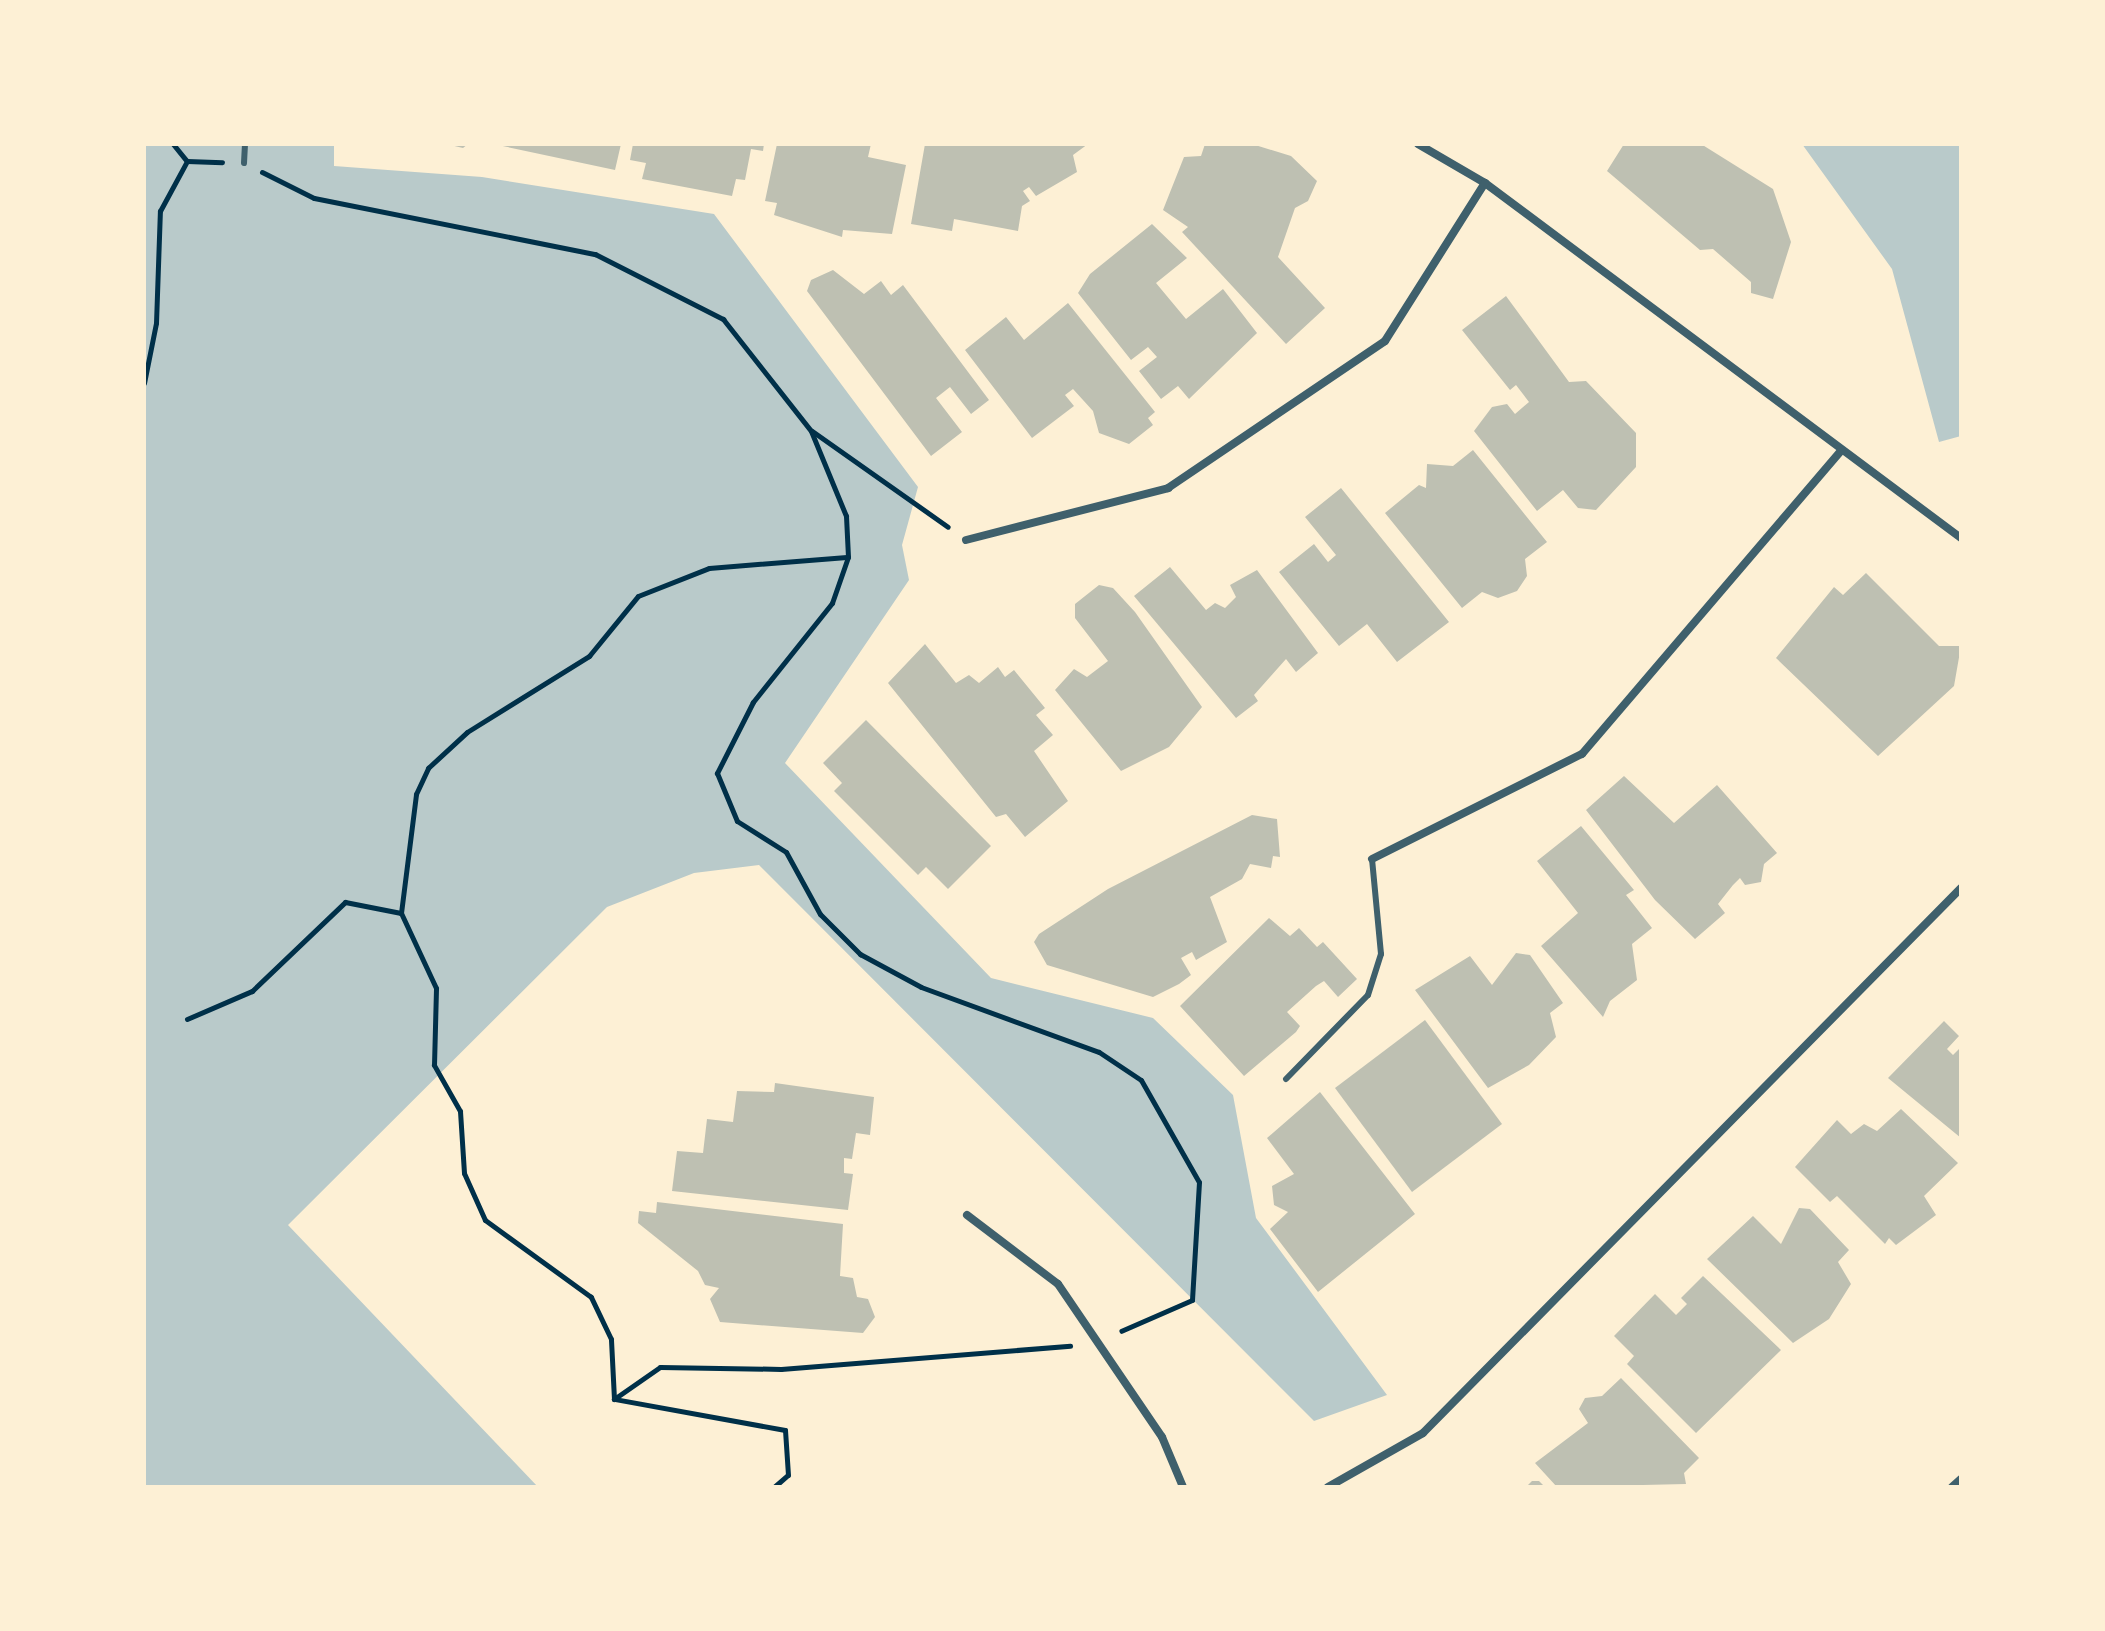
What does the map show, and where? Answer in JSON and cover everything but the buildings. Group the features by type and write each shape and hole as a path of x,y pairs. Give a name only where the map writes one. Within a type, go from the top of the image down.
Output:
{"street":[{"path":"1418,144 1485,183 1961,538"},
{"path":"966,540 1168,488 1385,341 1485,183"},
{"path":"1372,859 1582,754 1841,451"},
{"path":"1328,1487 1423,1433 1961,888"},
{"path":"967,1215 1058,1284 1162,1437 1183,1487"},
{"path":"1952,1487 1961,1479"}],"lane":[{"path":"244,163 245,144"},
{"path":"1286,1079 1368,995 1381,954 1372,859"}],"path":[{"path":"173,144 187,161 244,163 314,198 595,254 723,319 811,431 846,516 848,557 832,603 753,702 717,773 737,821 786,852 820,914 860,954 921,987 1099,1052 1141,1080 1199,1182 1192,1300 1097,1342 1035,1353 781,1369 660,1367 614,1399"},
{"path":"144,383 156,323 160,211 187,161"},
{"path":"811,431 966,540"},
{"path":"614,1399 611,1339 591,1297 485,1220 464,1173 460,1111 434,1065 436,988 401,913 416,794 428,768 467,732 589,656 638,596 709,568 848,557"},
{"path":"187,1019 252,991 345,902 401,913"},
{"path":"614,1399 785,1430 788,1475 774,1487"}],"shaded area":[{"path":"144,144 334,144 334,166 482,177 714,214 918,487 902,545 909,580 785,763 991,978 1153,1018 1233,1095 1256,1218 1387,1395 1314,1421 759,865 694,873 607,907 288,1225 538,1487 144,1487"},
{"path":"1802,144 1961,144 1961,436 1939,442 1892,269"}]}
